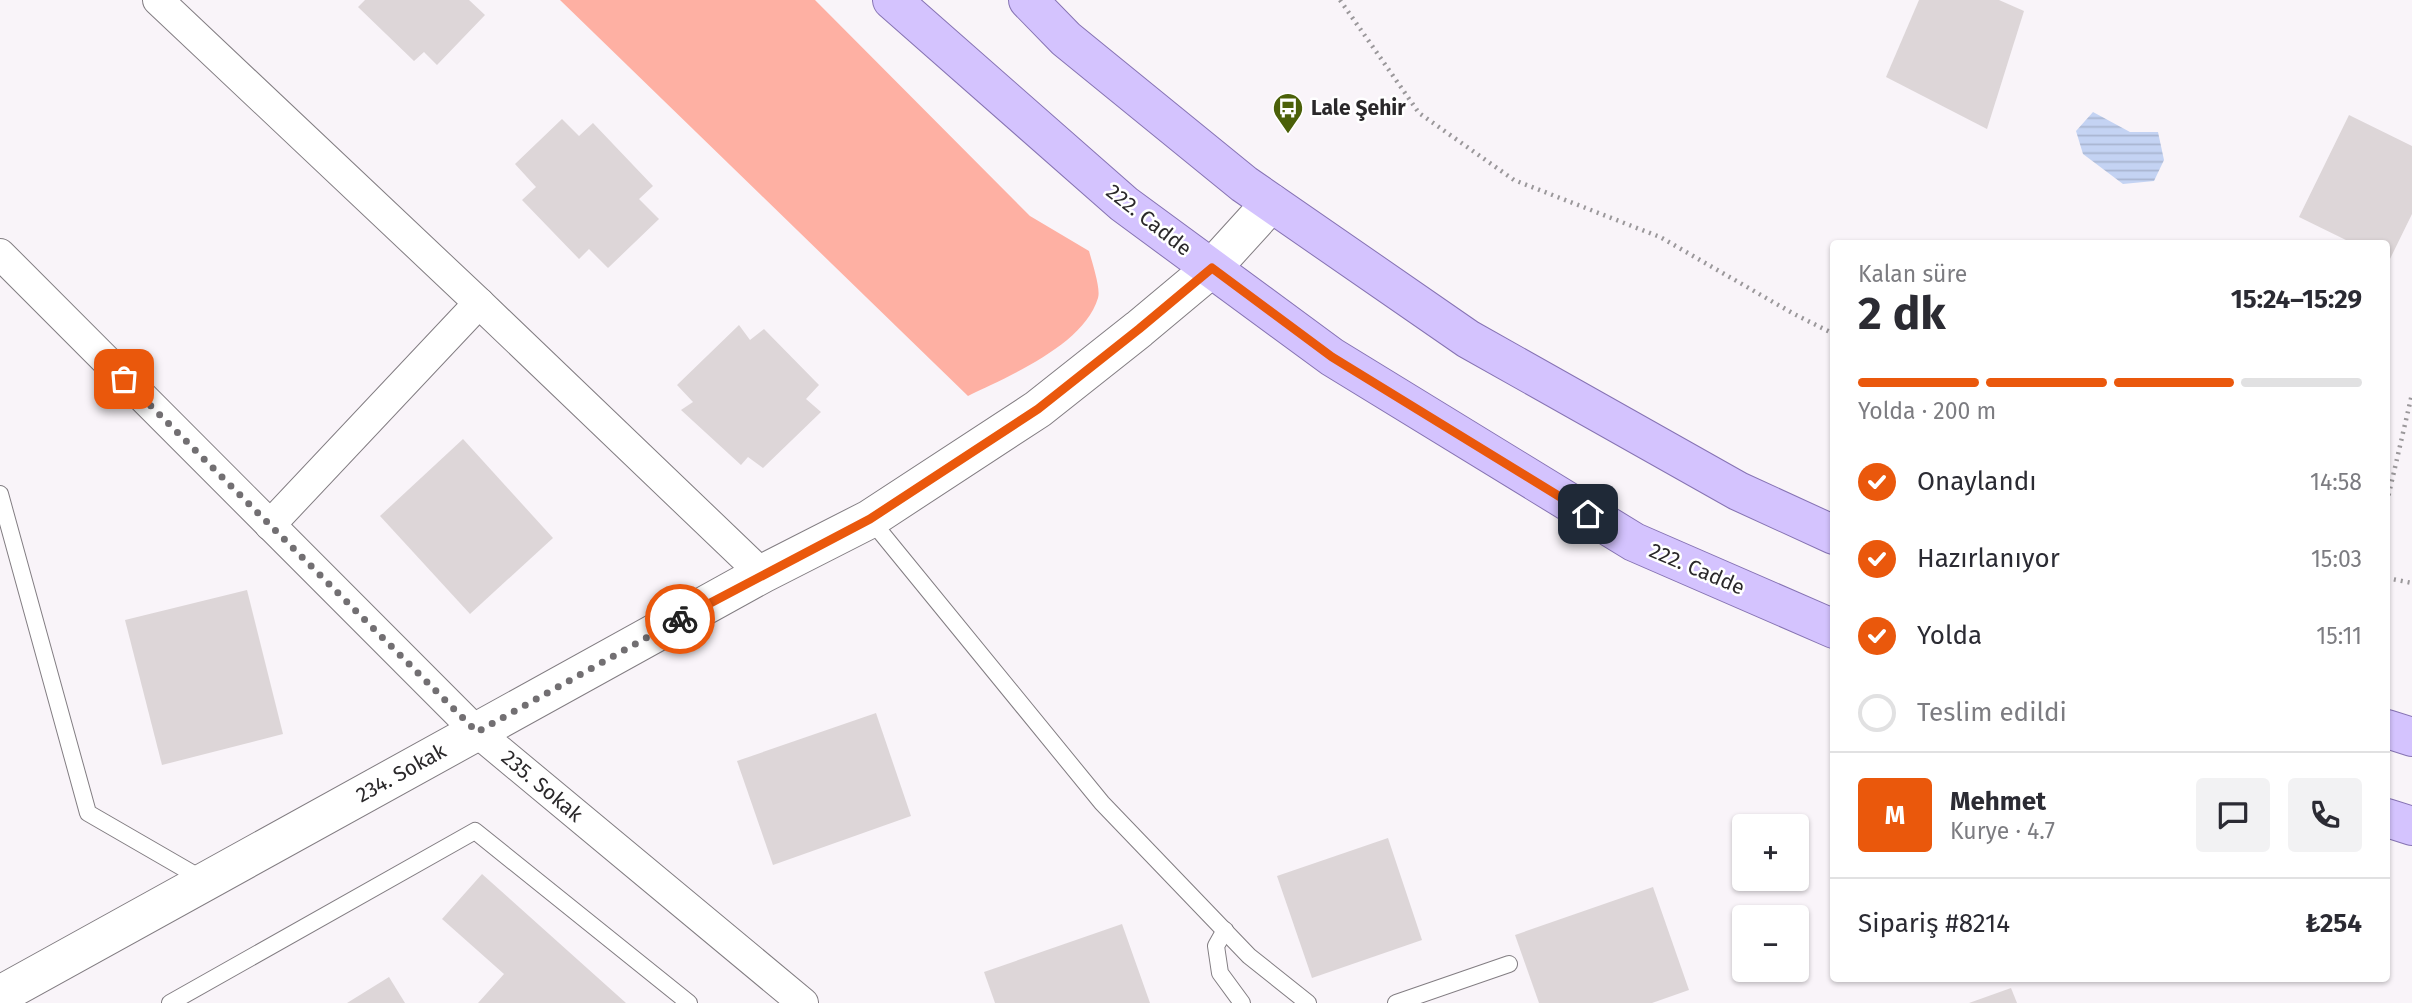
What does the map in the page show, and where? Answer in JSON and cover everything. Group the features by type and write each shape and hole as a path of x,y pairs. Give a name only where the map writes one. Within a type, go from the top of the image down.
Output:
{"main road":[{"name":"222. Cadde","path":"892,0 1124,204 1332,357 1634,542 1830,627"},
{"path":"1028,0 1066,39 1244,184 1468,339 1738,491 1830,532"},
{"path":"2390,730 2412,737"},
{"path":"2390,819 2412,826"}],"street":[{"path":"158,0 762,574"},
{"name":"234. Sokak","path":"0,995 762,574 870,519 1038,409 1212,268 1271,203"},
{"name":"235. Sokak","path":"0,254 477,732 803,1003"},
{"path":"270,525 479,303"}],"lane":[{"path":"0,494 88,813 206,882"},
{"path":"870,519 1102,803 1249,956 1300,1002"},
{"path":"170,1003 475,831 690,1003"},
{"path":"1225,930 1216,946 1220,973 1242,1003"},
{"path":"1396,1003 1508,964"}],"path":[{"path":"1340,0 1419,113 1514,180 1660,237 1830,332"},
{"path":"2390,489 2412,394"},
{"path":"2390,579 2412,583"}],"shaded area":[{"path":"560,0 815,0 1030,216 1089,251 1099,294 1090,315 1078,330 1043,357 968,396"}],"water":[{"path":"2093,112 2130,132 2158,132 2164,160 2154,181 2123,184 2083,154 2076,131"}],"building":[{"path":"365,0 469,0 485,15 437,65 424,52 414,61 358,7"},
{"path":"1919,0 1999,0 2024,11 1987,129 1886,77"},
{"path":"2349,115 2412,146 2412,214 2390,259 2390,240 2346,240 2299,217"},
{"path":"562,119 579,136 593,123 653,186 639,199 659,219 608,268 589,249 579,259 522,200 536,187 515,164"},
{"path":"739,325 750,340 764,329 819,385 806,399 821,412 763,468 748,457 741,465 681,410 693,402 677,385"},
{"path":"463,439 553,538 470,614 380,516"},
{"path":"247,590 283,734 162,765 125,620"},
{"path":"876,713 911,816 773,865 737,761"},
{"path":"1388,838 1422,940 1312,978 1277,876"},
{"path":"482,874 626,1003 478,1003 504,974 442,919"},
{"path":"1653,887 1689,990 1652,1003 1539,1003 1515,935"},
{"path":"1122,924 1150,1003 995,1003 984,972"},
{"path":"389,977 405,1003 347,1003"},
{"path":"2011,988 2017,1003 1969,1003"}],"way so far":[{"path":"124,379 477,732 680,619"}],"place":[{"name":"Lale Şehir","path":"1288,135"}],"route":[{"path":"680,619 870,519 1038,409 1212,268 1332,357 1588,514"}]}
